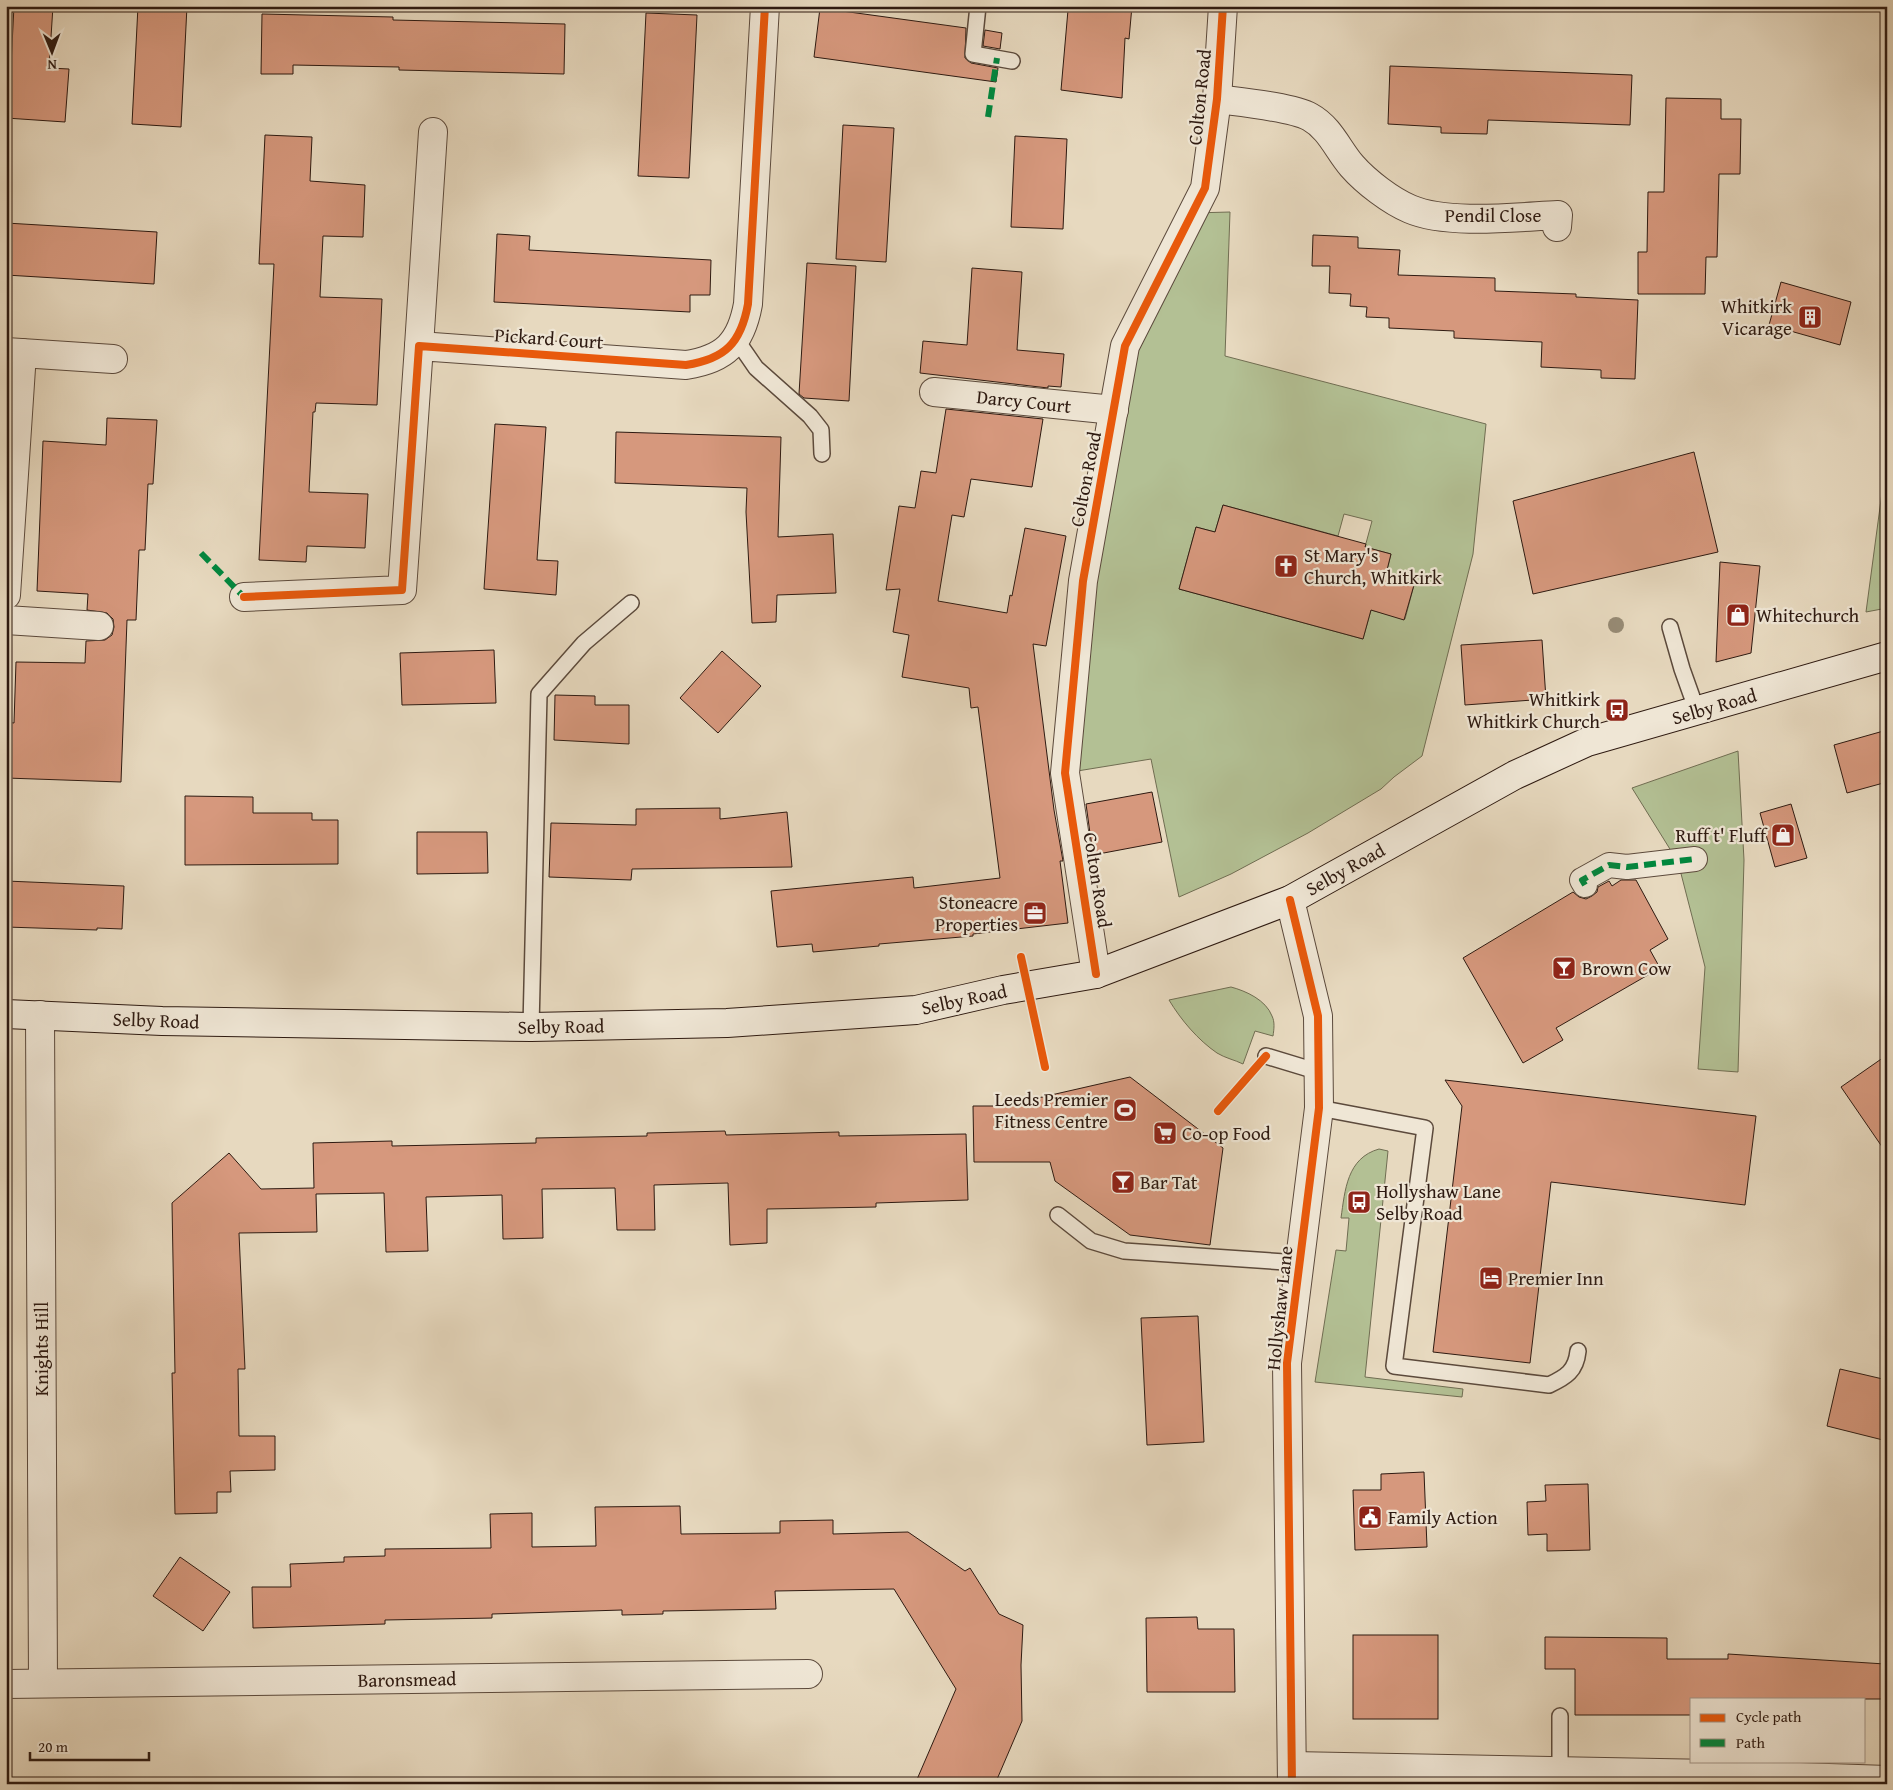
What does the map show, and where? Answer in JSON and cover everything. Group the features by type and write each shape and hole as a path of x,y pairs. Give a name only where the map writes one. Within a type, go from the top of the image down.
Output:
{"street":[{"name":"Pickard Court","path":"419,346 686,365 705,362 722,353 736,340 745,322 748,304 765,6"},
{"name":"Colton Road","path":"1096,974 1065,772 1082,581 1125,346 1205,188 1217,99 1222,6"},
{"name":"Pendil Close","path":"1217,99 1288,110 1310,117 1330,134 1352,166 1379,190 1410,209 1445,217 1500,218 1558,215 1557,226"},
{"path":"244,597 402,590 433,132"},
{"path":"6,595 14,353 113,359"},
{"name":"Darcy Court","path":"934,392 1114,410"},
{"path":"6,620 99,626"},
{"name":"Selby Road","path":"6,1014 162,1021 531,1027 727,1023 916,1010 1003,990 1096,974 1290,900 1514,775 1587,742 1887,656"},
{"path":"1585,884 1582,880 1609,865 1627,867 1695,860"},
{"name":"Hollyshaw Lane","path":"1290,900 1318,1016 1319,1072 1319,1108 1287,1363 1292,1775"},
{"name":"Knights Hill","path":"40,1015 43,1683"},
{"name":"Baronsmead","path":"6,1684 808,1674"},
{"path":"1292,1775 1519,1777 1560,1771 1713,1779 1887,1780"}],"lane":[{"path":"978,6 973,54 1012,61"},
{"path":"736,340 756,368 810,416 821,430 822,454"},
{"path":"531,1027 539,694 584,643 631,603"},
{"path":"1670,627 1682,669 1697,710"},
{"path":"1266,1056 1319,1072"},
{"path":"1319,1108 1425,1128 1394,1366 1549,1386 1567,1376 1577,1361 1578,1350"},
{"path":"1058,1215 1091,1241 1124,1251 1300,1263"},
{"path":"1560,1716 1560,1771"}],"green space":[{"path":"1230,212 1225,356 1486,424 1473,554 1422,756 1381,789 1308,833 1231,874 1179,897 1151,759 1065,773 1114,410 1193,213","holes":["1223,505 1338,536 1344,514 1372,521 1365,547 1391,554 1385,578 1414,585 1405,619 1371,610 1363,639 1179,589 1196,527 1215,532"]},
{"path":"1887,455 1887,608 1866,612"},
{"path":"1738,751 1744,860 1738,1072 1698,1069 1705,967 1678,862 1632,788"},
{"path":"1231,987 1243,991 1260,1001 1269,1010 1274,1021 1273,1036 1255,1031 1243,1064 1220,1055 1203,1042 1184,1022 1169,1000"},
{"path":"1379,1149 1388,1151 1365,1377 1463,1389 1462,1397 1315,1382 1336,1250 1346,1251 1349,1218 1341,1218 1346,1186 1354,1167 1360,1160 1368,1153"}],"building":[{"path":"14,6 53,6 49,68 69,69 65,122 6,118 6,65 11,65"},
{"path":"138,6 187,6 181,127 132,124"},
{"path":"1082,6 1132,6 1129,39 1125,38 1122,98 1061,90 1068,10 1081,11"},
{"path":"820,8 966,28 965,58 971,63 998,68 996,82 814,57"},
{"path":"646,13 697,15 689,178 638,176"},
{"path":"262,14 393,17 393,20 565,24 564,74 399,70 399,67 293,65 293,74 261,74"},
{"path":"985,30 1002,33 1000,49 983,46"},
{"path":"1390,66 1632,75 1630,125 1488,120 1487,134 1441,133 1441,127 1388,124"},
{"path":"1666,98 1721,99 1721,119 1741,119 1740,174 1719,174 1717,257 1706,257 1705,294 1638,294 1638,252 1647,252 1648,192 1664,192"},
{"path":"843,125 894,128 886,262 836,259"},
{"path":"265,135 312,137 310,181 365,185 363,237 323,236 320,297 382,299 377,405 316,403 315,412 313,412 309,492 368,494 365,548 307,546 306,562 259,560 274,264 259,264"},
{"path":"1015,136 1067,139 1063,229 1011,227"},
{"path":"6,223 157,232 154,284 6,275"},
{"path":"497,234 530,236 529,250 711,260 710,295 690,295 690,312 494,302"},
{"path":"1313,235 1358,237 1358,248 1400,250 1398,275 1495,278 1495,291 1576,294 1576,297 1638,300 1635,379 1601,378 1601,370 1541,367 1542,342 1454,338 1454,331 1389,328 1389,318 1366,317 1367,307 1350,306 1351,294 1329,293 1330,266 1312,266"},
{"path":"807,263 856,266 849,401 804,398 799,394"},
{"path":"972,268 1022,272 1017,350 1064,354 1061,387 1048,386 1048,388 920,373 923,341 967,345"},
{"name":"Whitkirk Vicarage","path":"1781,282 1851,302 1840,345 1769,325"},
{"path":"946,409 1043,419 1032,487 971,479 964,517 952,515 938,601 1007,613 1025,528 1066,536 1046,646 1033,644 1054,810 1063,861 1060,861 1068,923 973,934 973,936 813,952 812,944 777,947 771,891 913,877 914,888 1000,878 978,707 971,708 969,688 902,677 909,635 893,632 900,589 886,590 899,506 915,508 921,471 936,473"},
{"path":"107,418 157,420 153,484 148,484 145,550 139,550 136,620 127,620 121,782 6,778 6,722 14,723 16,662 85,663 86,641 105,640 112,635 113,619 107,613 87,610 88,594 37,591 43,441 106,445"},
{"path":"495,424 546,427 537,560 558,561 556,595 484,589"},
{"path":"616,432 781,437 778,537 833,534 836,593 777,595 776,622 752,623 746,512 747,488 615,483"},
{"path":"1694,452 1718,552 1533,594 1513,501"},
{"name":"St Mary's Church, Whitkirk","path":"1223,505 1366,544 1365,547 1391,554 1385,578 1414,585 1404,620 1371,610 1363,639 1179,589 1196,527 1215,532"},
{"path":"1720,562 1760,566 1751,653 1716,662"},
{"path":"1542,640 1546,699 1465,705 1461,645"},
{"path":"494,650 496,703 402,705 400,653"},
{"path":"722,651 761,686 718,733 680,698"},
{"path":"555,695 595,696 595,705 629,705 629,744 554,740"},
{"path":"1887,730 1887,782 1847,793 1834,745"},
{"path":"1152,792 1162,842 1093,855 1086,804"},
{"path":"185,796 253,797 253,813 312,813 312,820 338,820 338,864 185,865"},
{"name":"Ruff t' Fluff","path":"1791,804 1807,858 1775,867 1760,813"},
{"path":"720,808 720,819 787,812 792,867 632,869 631,880 549,877 551,823 636,825 636,809"},
{"path":"417,832 487,832 488,873 417,874"},
{"name":"Brown Cow","path":"1621,880 1636,880 1668,939 1650,950 1660,968 1556,1028 1563,1040 1523,1063 1463,958 1573,892 1579,897 1586,899 1597,892 1598,887 1609,881 1612,886"},
{"path":"6,881 124,886 122,929 6,927"},
{"path":"1887,1055 1887,1154 1841,1087"},
{"path":"1130,1077 1223,1148 1210,1245 1130,1235 1055,1181 1050,1162 974,1162 973,1106 1003,1106"},
{"name":"Premier Inn","path":"1445,1080 1756,1116 1745,1205 1551,1182 1530,1363 1433,1352 1462,1106"},
{"path":"725,1131 726,1135 839,1132 839,1136 966,1134 968,1200 876,1203 876,1207 767,1209 767,1243 730,1245 728,1183 654,1185 655,1230 617,1230 615,1188 542,1189 543,1238 503,1239 502,1195 426,1197 428,1251 386,1252 384,1193 316,1194 317,1232 239,1233 245,1369 238,1369 239,1436 275,1436 275,1470 230,1471 231,1492 217,1492 217,1513 175,1514 172,1373 175,1373 172,1203 229,1153 261,1189 314,1188 313,1143 392,1141 392,1146 536,1143 536,1138 647,1136 647,1133"},
{"path":"1198,1316 1204,1442 1147,1445 1141,1318"},
{"path":"1840,1369 1887,1380 1887,1441 1827,1426"},
{"path":"1424,1472 1427,1547 1355,1550 1353,1490 1381,1490 1381,1474"},
{"path":"1588,1484 1590,1550 1547,1551 1547,1534 1528,1535 1527,1502 1546,1501 1545,1485"},
{"path":"680,1506 681,1534 780,1533 780,1521 833,1520 833,1534 908,1532 965,1571 970,1568 999,1614 1023,1625 1021,1665 1022,1721 995,1784 915,1784 956,1689 894,1589 775,1591 776,1609 663,1611 663,1614 622,1615 622,1610 492,1614 492,1618 385,1620 385,1624 253,1628 252,1587 291,1587 290,1564 344,1562 344,1557 385,1556 385,1549 491,1548 490,1514 532,1513 532,1547 596,1546 595,1507"},
{"path":"180,1557 230,1592 203,1631 153,1596"},
{"path":"1197,1617 1198,1629 1234,1629 1235,1692 1147,1692 1146,1618"},
{"path":"1353,1635 1438,1635 1438,1719 1353,1719"},
{"path":"1545,1637 1667,1638 1667,1659 1728,1659 1728,1654 1885,1664 1883,1699 1690,1698 1690,1715 1575,1715 1575,1669 1545,1669"}],"marked path":[{"path":"988,117 997,58"},
{"path":"201,553 244,597"},
{"path":"1585,885 1582,880 1609,865 1627,867 1695,859"}],"cycle path":[{"path":"244,597 402,590 419,346 686,365 711,358 729,347 741,329 748,304 765,6"},
{"path":"1096,974 1065,773 1083,581 1125,346 1205,188 1217,99 1223,6"},
{"path":"1290,900 1318,1016 1319,1108 1287,1363 1292,1784"},
{"path":"1021,957 1045,1067"},
{"path":"1218,1111 1266,1056"}],"place":[{"name":"Whitkirk Vicarage","path":"1810,317"},
{"name":"St Mary's Church, Whitkirk","path":"1286,566"},
{"name":"Whitechurch","path":"1738,615"},
{"name":"Whitkirk Whitkirk Church","path":"1617,710"},
{"name":"Ruff t' Fluff","path":"1783,835"},
{"name":"Stoneacre Properties","path":"1035,913"},
{"name":"Brown Cow","path":"1564,968"},
{"name":"Leeds Premier Fitness Centre","path":"1125,1110"},
{"name":"Co-op Food","path":"1165,1133"},
{"name":"Bar Tat","path":"1123,1182"},
{"name":"Hollyshaw Lane Selby Road","path":"1359,1202"},
{"name":"Premier Inn","path":"1491,1278"},
{"name":"Family Action","path":"1370,1517"}]}
